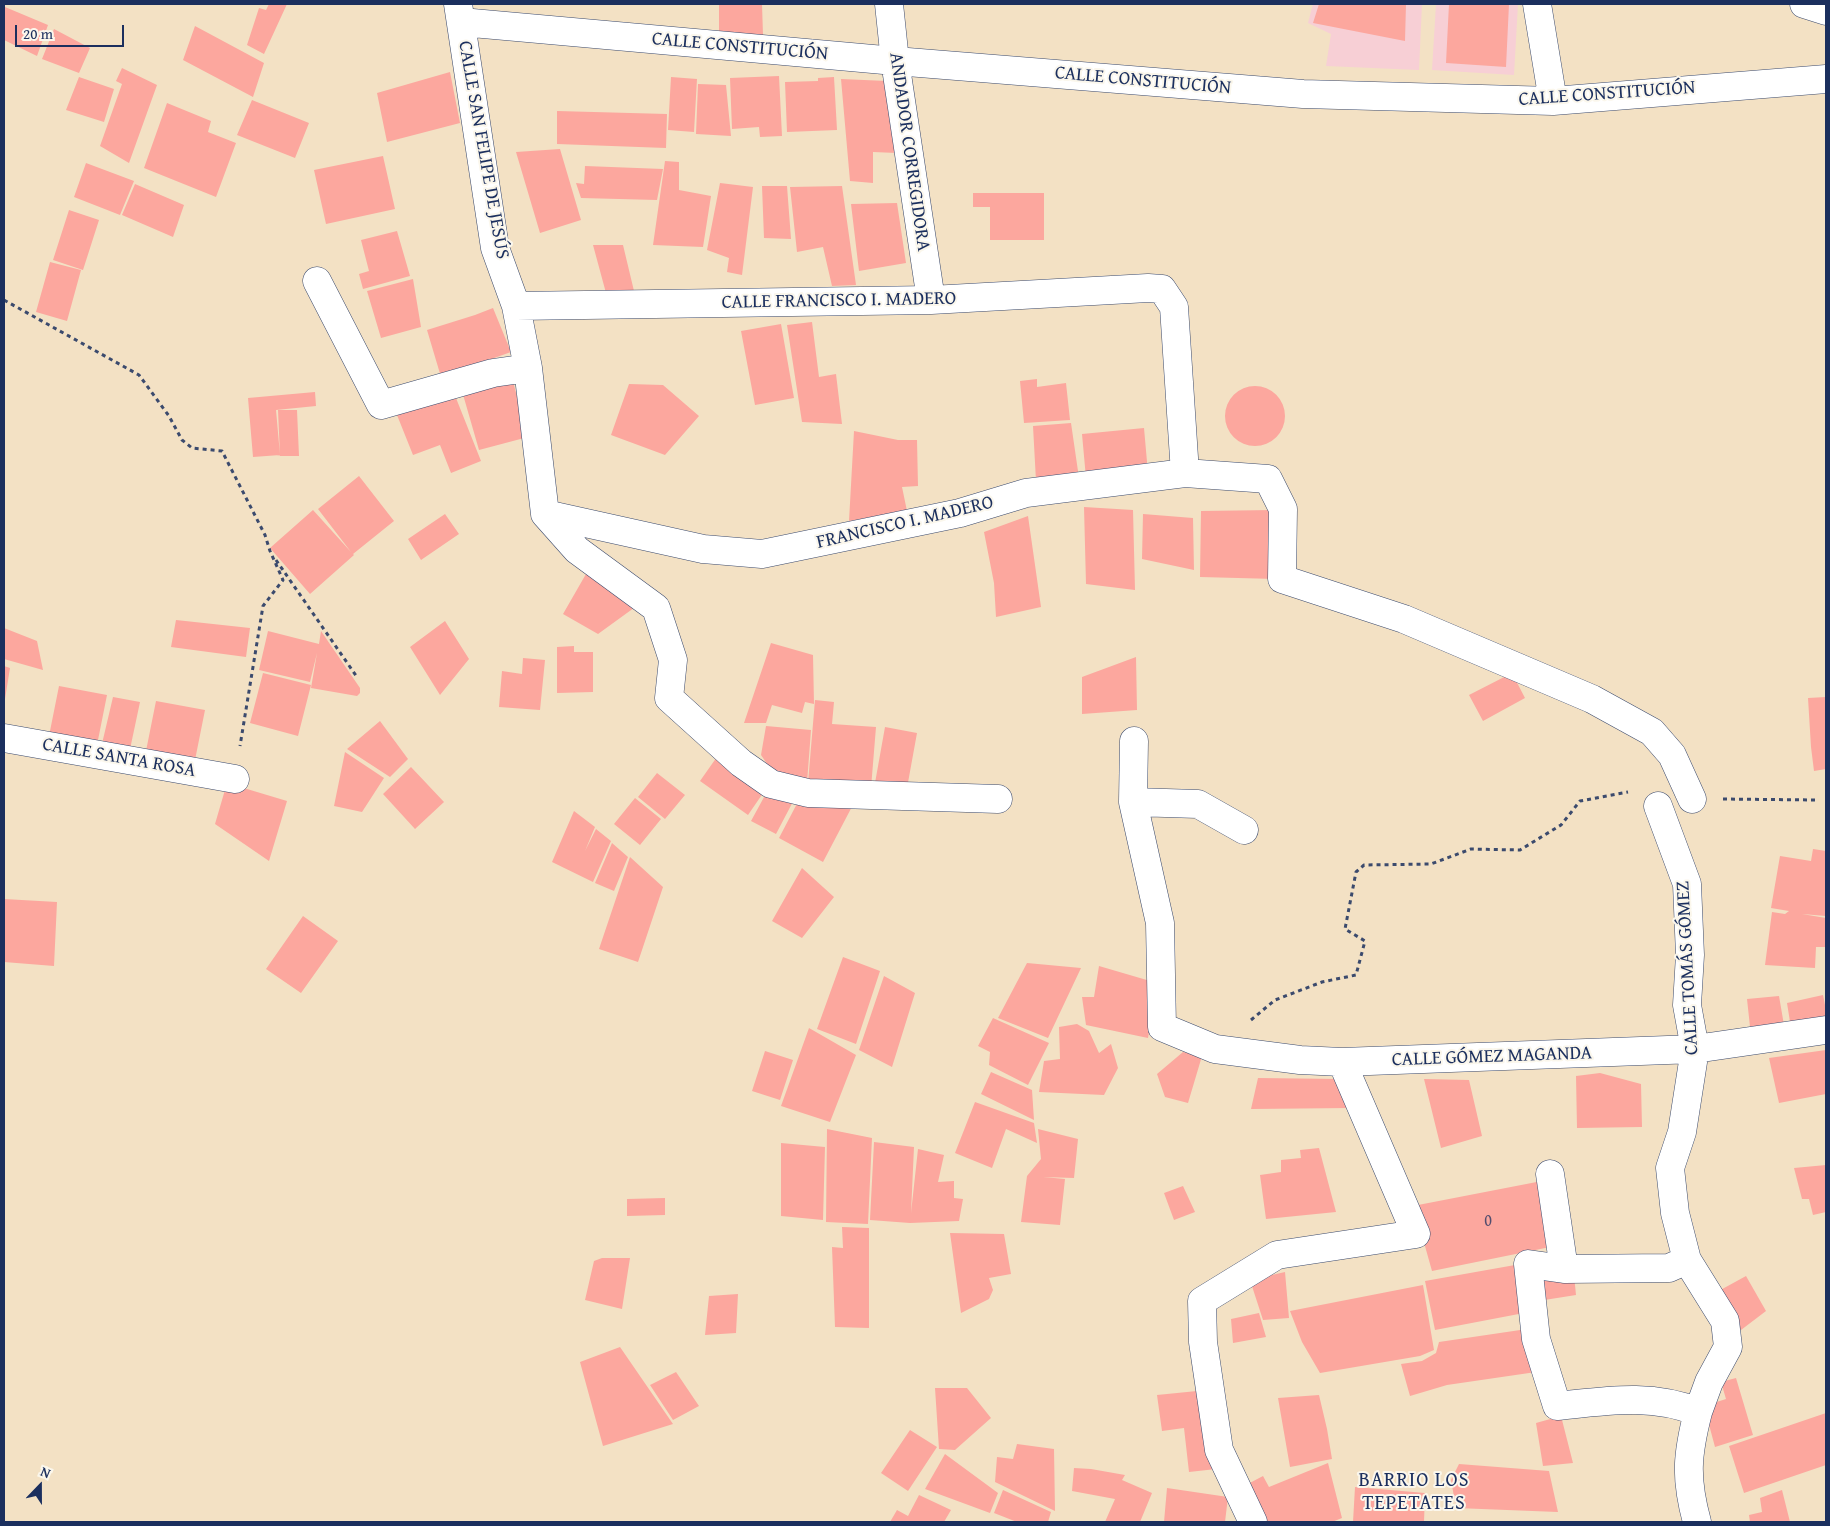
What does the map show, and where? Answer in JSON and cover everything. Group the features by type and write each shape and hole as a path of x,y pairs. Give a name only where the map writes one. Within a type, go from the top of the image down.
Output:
{"street":[{"name":"ANDADOR CORREGIDORA","path":"889,4 895,61 931,300"},
{"path":"1537,4 1553,101"},
{"path":"1804,4 1826,11"},
{"name":"CALLE CONSTITUCIÓN","path":"460,13 895,61 1303,94 1553,101 1826,79"},
{"name":"CALLE SAN FELIPE DE JESÚS","path":"460,13 495,248 516,306 528,368 545,514"},
{"path":"317,281 381,405 493,374 528,368"},
{"name":"CALLE FRANCISCO I. MADERO","path":"516,306 931,300 1148,288 1162,289 1174,306 1185,474"},
{"name":"FRANCISCO I. MADERO","path":"545,514 702,549 762,554 960,513 1026,493 1185,474 1268,479 1283,509 1282,578 1404,619 1592,699 1652,732 1672,755 1692,799"},
{"path":"545,514 577,550 656,608 674,660 669,698 741,763 771,784 808,793 998,799"},
{"name":"CALLE SANTA ROSA","path":"4,738 235,779"},
{"path":"1134,741 1133,802 1198,804 1244,830"},
{"name":"CALLE GÓMEZ MAGANDA","path":"1133,802 1160,923 1162,1027 1215,1049 1300,1060 1342,1062 1695,1050 1826,1030"},
{"name":"CALLE TOMÁS GÓMEZ","path":"1658,806 1686,884 1690,955 1687,1005 1695,1050 1682,1132 1670,1168 1675,1213 1687,1260 1725,1321 1728,1347 1709,1382 1698,1412 1692,1438 1688,1464 1691,1499 1697,1522"},
{"path":"1253,1522 1219,1450 1203,1342 1202,1301 1277,1255 1416,1234 1342,1062"},
{"path":"1550,1174 1564,1269"},
{"path":"1687,1260 1669,1268 1564,1269 1528,1264 1536,1339 1557,1406 1636,1398 1685,1406 1698,1412"}],"path":[{"path":"4,300 139,374 169,416 182,440 192,448 222,451 265,535 283,580 262,606 235,779"},
{"path":"270,551 357,677"},
{"path":"1215,1049 1275,1000 1322,982 1356,975 1366,941 1345,929 1356,872 1364,865 1431,864 1471,849 1520,850"}],"shaded area":[{"path":"1313,4 1422,4 1419,70 1326,66 1331,34 1308,23"},
{"path":"1436,4 1518,4 1514,75 1432,70"}],"building":[{"path":"269,4 287,4 264,54 247,45 259,8 266,10"},
{"path":"719,4 762,4 763,35 719,35"},
{"path":"1319,4 1406,4 1405,41 1313,23"},
{"path":"1449,4 1509,4 1506,67 1446,63"},
{"path":"5,7 48,25 37,56 4,40"},
{"path":"195,26 264,63 253,97 183,60"},
{"path":"54,29 90,48 79,73 42,59"},
{"path":"122,68 157,85 129,163 100,146 122,84 116,81"},
{"path":"450,72 460,123 387,142 377,93"},
{"path":"779,76 782,136 760,137 759,127 732,129 730,78"},
{"path":"79,77 114,89 104,122 66,110"},
{"path":"671,77 697,79 694,132 668,130"},
{"path":"834,77 837,130 787,132 785,82 818,81 818,78"},
{"path":"841,79 887,81 897,153 873,152 873,183 850,181"},
{"path":"698,84 726,85 731,136 696,134"},
{"path":"252,100 309,123 295,158 237,135"},
{"path":"167,103 211,121 208,132 236,143 216,197 144,168"},
{"path":"557,111 667,114 666,148 557,144"},
{"path":"560,149 581,220 540,233 516,152"},
{"path":"383,156 395,209 326,224 314,170"},
{"path":"665,161 679,162 679,190 711,196 703,247 653,245"},
{"path":"86,163 134,181 120,215 74,197"},
{"path":"585,166 663,169 657,200 581,198 576,183 584,184"},
{"path":"720,183 753,187 742,275 727,272 729,258 707,250"},
{"path":"135,184 184,205 173,237 122,215"},
{"path":"762,186 787,186 791,239 764,238"},
{"path":"842,186 856,285 832,286 823,247 797,252 790,187"},
{"path":"973,193 1044,193 1044,240 990,240 990,207 973,207"},
{"path":"897,203 906,263 859,271 851,204"},
{"path":"69,210 99,220 83,270 53,260"},
{"path":"397,231 410,276 363,289 359,274 369,271 361,240"},
{"path":"593,245 623,245 634,291 606,293"},
{"path":"50,262 81,270 67,321 36,312"},
{"path":"413,279 421,327 381,338 367,291"},
{"path":"493,308 511,352 441,377 427,330"},
{"path":"812,322 819,377 836,374 842,424 802,422 787,325"},
{"path":"781,324 794,398 755,405 741,331"},
{"path":"512,378 528,437 479,450 462,391"},
{"path":"1037,379 1037,387 1066,383 1070,420 1024,423 1020,381"},
{"path":"629,384 663,385 699,416 665,455 611,435"},
{"path":"1249,386 1261,386 1277,394 1283,404 1285,416 1283,428 1277,438 1261,446 1249,446 1233,438 1225,422 1225,410 1233,394"},
{"path":"315,392 316,406 276,410 280,455 253,457 248,398"},
{"path":"454,393 481,461 451,473 440,445 413,455 397,415"},
{"path":"278,410 297,410 299,456 280,456"},
{"path":"1071,423 1079,478 1036,481 1033,426"},
{"path":"1144,428 1148,473 1086,478 1082,434"},
{"path":"854,431 898,440 917,440 918,486 902,487 907,511 849,521"},
{"path":"359,476 394,521 353,554 310,594 270,548 313,510 351,552 318,509"},
{"path":"1084,507 1133,510 1135,590 1086,584"},
{"path":"1274,510 1276,579 1200,577 1201,511"},
{"path":"445,514 459,534 421,560 408,539"},
{"path":"1143,514 1193,518 1194,570 1142,559"},
{"path":"1028,516 1041,607 996,617 994,583 984,532"},
{"path":"586,574 638,605 598,634 563,614"},
{"path":"176,620 250,628 246,657 171,647"},
{"path":"445,621 469,659 440,695 410,647"},
{"path":"4,628 37,641 43,670 4,659"},
{"path":"268,631 319,644 321,631 360,688 360,693 357,696 311,688 317,653 310,682 259,670"},
{"path":"771,643 813,655 814,704 805,702 802,713 772,705 766,723 744,723"},
{"path":"574,646 574,652 593,652 593,692 557,693 557,647"},
{"path":"1136,657 1137,710 1082,714 1082,677"},
{"path":"523,658 545,660 540,710 499,707 502,671 522,674"},
{"path":"4,666 10,668 5,699 4,698"},
{"path":"263,673 311,685 298,736 250,723"},
{"path":"1512,673 1525,698 1483,721 1469,695"},
{"path":"59,686 107,695 97,745 49,736"},
{"path":"113,697 140,702 129,754 101,748"},
{"path":"1826,697 1826,769 1814,771 1808,698"},
{"path":"815,700 834,702 832,724 876,727 871,788 808,783"},
{"path":"156,701 205,710 194,765 145,756"},
{"path":"380,721 408,759 390,777 347,749"},
{"path":"766,726 811,730 807,783 776,777 761,755"},
{"path":"885,727 917,733 907,788 875,783"},
{"path":"345,752 384,778 362,812 334,806"},
{"path":"719,754 770,783 748,815 700,781"},
{"path":"411,767 444,802 415,829 383,794"},
{"path":"657,773 685,795 665,819 638,797"},
{"path":"227,783 287,801 269,861 215,824"},
{"path":"769,788 797,794 776,834 751,821"},
{"path":"801,796 856,799 823,862 779,838"},
{"path":"635,798 661,819 640,845 614,824"},
{"path":"574,811 595,827 585,851 596,829 611,841 593,882 552,862"},
{"path":"612,843 628,857 614,891 595,883"},
{"path":"1813,849 1826,851 1826,916 1802,914 1826,918 1826,947 1816,947 1815,968 1765,965 1772,912 1785,914 1789,911 1771,908 1780,856 1811,861"},
{"path":"630,857 663,887 638,962 599,949"},
{"path":"802,868 834,897 802,938 772,921"},
{"path":"4,899 57,902 54,966 4,962"},
{"path":"303,916 338,941 301,993 266,969"},
{"path":"843,957 880,971 856,1044 817,1029"},
{"path":"1027,963 1081,968 1048,1038 998,1018"},
{"path":"1099,966 1157,983 1148,1038 1086,1025 1082,997 1094,997"},
{"path":"884,976 915,993 892,1067 859,1050"},
{"path":"1823,995 1826,1021 1791,1028 1787,1003"},
{"path":"1779,996 1785,1031 1751,1036 1747,999"},
{"path":"993,1018 1049,1043 1028,1085 989,1065 990,1052 978,1046"},
{"path":"1077,1024 1089,1031 1099,1053 1111,1044 1118,1068 1104,1095 1039,1092 1044,1061 1060,1059 1059,1027"},
{"path":"809,1028 856,1055 830,1122 781,1106"},
{"path":"1826,1050 1826,1094 1779,1103 1769,1058"},
{"path":"765,1051 793,1060 780,1100 752,1091"},
{"path":"1183,1052 1202,1056 1188,1103 1165,1097 1157,1074"},
{"path":"991,1072 1032,1090 1034,1120 981,1094"},
{"path":"1600,1073 1641,1084 1642,1127 1577,1128 1576,1076"},
{"path":"1258,1078 1340,1079 1349,1108 1251,1109"},
{"path":"1424,1079 1469,1080 1482,1136 1441,1148"},
{"path":"975,1102 1034,1123 1037,1143 1006,1129 992,1168 955,1153"},
{"path":"827,1129 872,1138 868,1224 826,1222"},
{"path":"1038,1129 1078,1139 1074,1178 1043,1177 1065,1179 1060,1225 1021,1222 1027,1176 1041,1159"},
{"path":"874,1142 914,1147 911,1213 918,1149 944,1155 938,1182 954,1181 954,1198 963,1199 959,1221 910,1223 870,1220"},
{"path":"781,1143 825,1147 823,1220 781,1216"},
{"path":"1319,1148 1336,1212 1266,1219 1260,1175 1281,1172 1281,1160 1301,1158 1300,1150"},
{"path":"1826,1165 1826,1212 1813,1215 1809,1199 1802,1199 1794,1168"},
{"path":"1547,1180 1560,1245 1432,1271 1423,1239 1418,1205"},
{"path":"1183,1186 1195,1212 1174,1220 1164,1193"},
{"path":"665,1198 665,1215 627,1216 627,1199"},
{"path":"842,1227 869,1228 869,1328 835,1327 832,1247 843,1248"},
{"path":"950,1233 1004,1234 1011,1274 989,1278 993,1290 989,1299 961,1313"},
{"path":"602,1258 630,1258 622,1309 585,1300 594,1261"},
{"path":"1515,1265 1524,1313 1435,1330 1425,1281"},
{"path":"1285,1272 1289,1318 1263,1320 1250,1280"},
{"path":"1574,1275 1576,1295 1538,1301 1538,1282"},
{"path":"1746,1276 1766,1311 1741,1330 1715,1293"},
{"path":"1423,1285 1434,1350 1420,1356 1320,1373 1302,1342 1290,1311"},
{"path":"738,1294 736,1333 705,1335 709,1296"},
{"path":"1259,1313 1266,1337 1233,1343 1231,1319"},
{"path":"1527,1329 1536,1372 1447,1385 1410,1396 1401,1364 1422,1361 1436,1353 1439,1342"},
{"path":"620,1347 673,1424 603,1446 580,1362"},
{"path":"676,1372 699,1406 673,1420 650,1385"},
{"path":"1736,1378 1753,1435 1715,1447 1704,1406 1726,1399 1721,1382"},
{"path":"935,1388 967,1388 991,1418 955,1450 939,1449"},
{"path":"1207,1390 1216,1469 1189,1472 1184,1428 1162,1431 1157,1395"},
{"path":"1319,1395 1332,1459 1290,1467 1278,1398"},
{"path":"1826,1413 1826,1465 1744,1493 1729,1446"},
{"path":"1561,1416 1573,1463 1543,1466 1536,1423"},
{"path":"910,1430 937,1447 908,1491 881,1473"},
{"path":"1017,1444 1054,1449 1055,1511 995,1482 997,1457 1013,1459"},
{"path":"945,1454 998,1493 990,1513 925,1489"},
{"path":"1328,1463 1342,1518 1332,1522 1259,1522 1244,1486 1263,1476 1269,1487"},
{"path":"1459,1464 1549,1471 1558,1512 1456,1508 1451,1480"},
{"path":"1074,1468 1125,1475 1122,1480 1152,1493 1140,1522 1105,1522 1115,1499 1072,1491"},
{"path":"1355,1487 1425,1493 1424,1522 1353,1522"},
{"path":"1167,1488 1228,1497 1225,1522 1164,1522"},
{"path":"1003,1490 1051,1512 1048,1522 1017,1522 994,1513"},
{"path":"1782,1490 1790,1522 1750,1522 1749,1515 1762,1512 1760,1498"},
{"path":"919,1495 951,1510 944,1522 890,1522 897,1510 908,1516"}],"district":[{"name":"BARRIO LOS TEPETATES","path":"1414,1492"}]}
